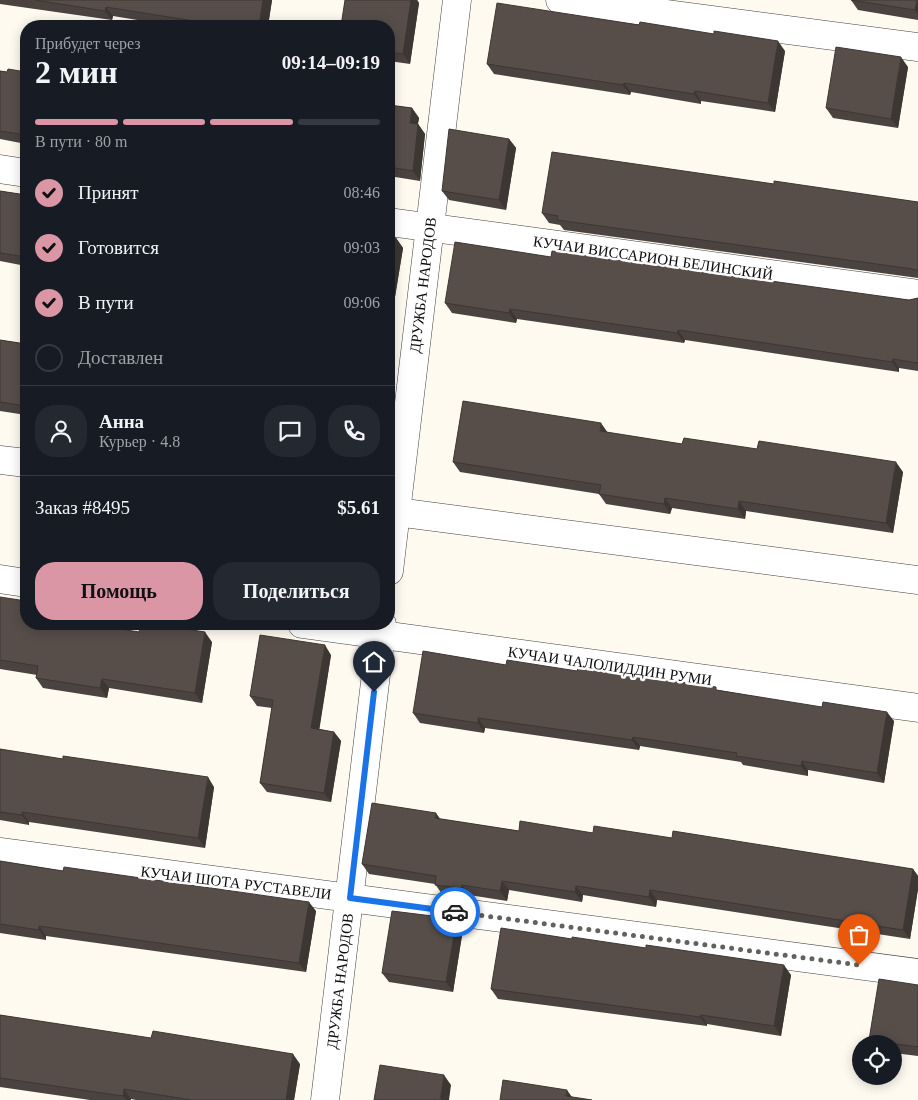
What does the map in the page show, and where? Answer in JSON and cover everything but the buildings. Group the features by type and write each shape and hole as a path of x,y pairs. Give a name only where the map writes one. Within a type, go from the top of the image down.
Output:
{"street":[{"name":"ДРУЖБА НАРОДОВ","path":"395,489 430,228 457,0"},
{"path":"560,0 918,47"},
{"path":"0,169 20,172"},
{"name":"КУЧАИ ВИССАРИОН БЕЛИНСКИЙ","path":"395,223 918,294"},
{"path":"0,460 20,462"},
{"path":"395,511 918,580"},
{"path":"0,579 20,582"},
{"name":"ДРУЖБА НАРОДОВ","path":"326,1100 382,630"},
{"name":"КУЧАИ ЧАЛОЛИДДИН РУМИ","path":"382,630 918,708"},
{"name":"КУЧАИ ШОТА РУСТАВЕЛИ","path":"0,852 918,973"}],"way so far":[{"path":"455,912 859,965"}],"route":[{"path":"374,692 350,898 455,912"}]}
